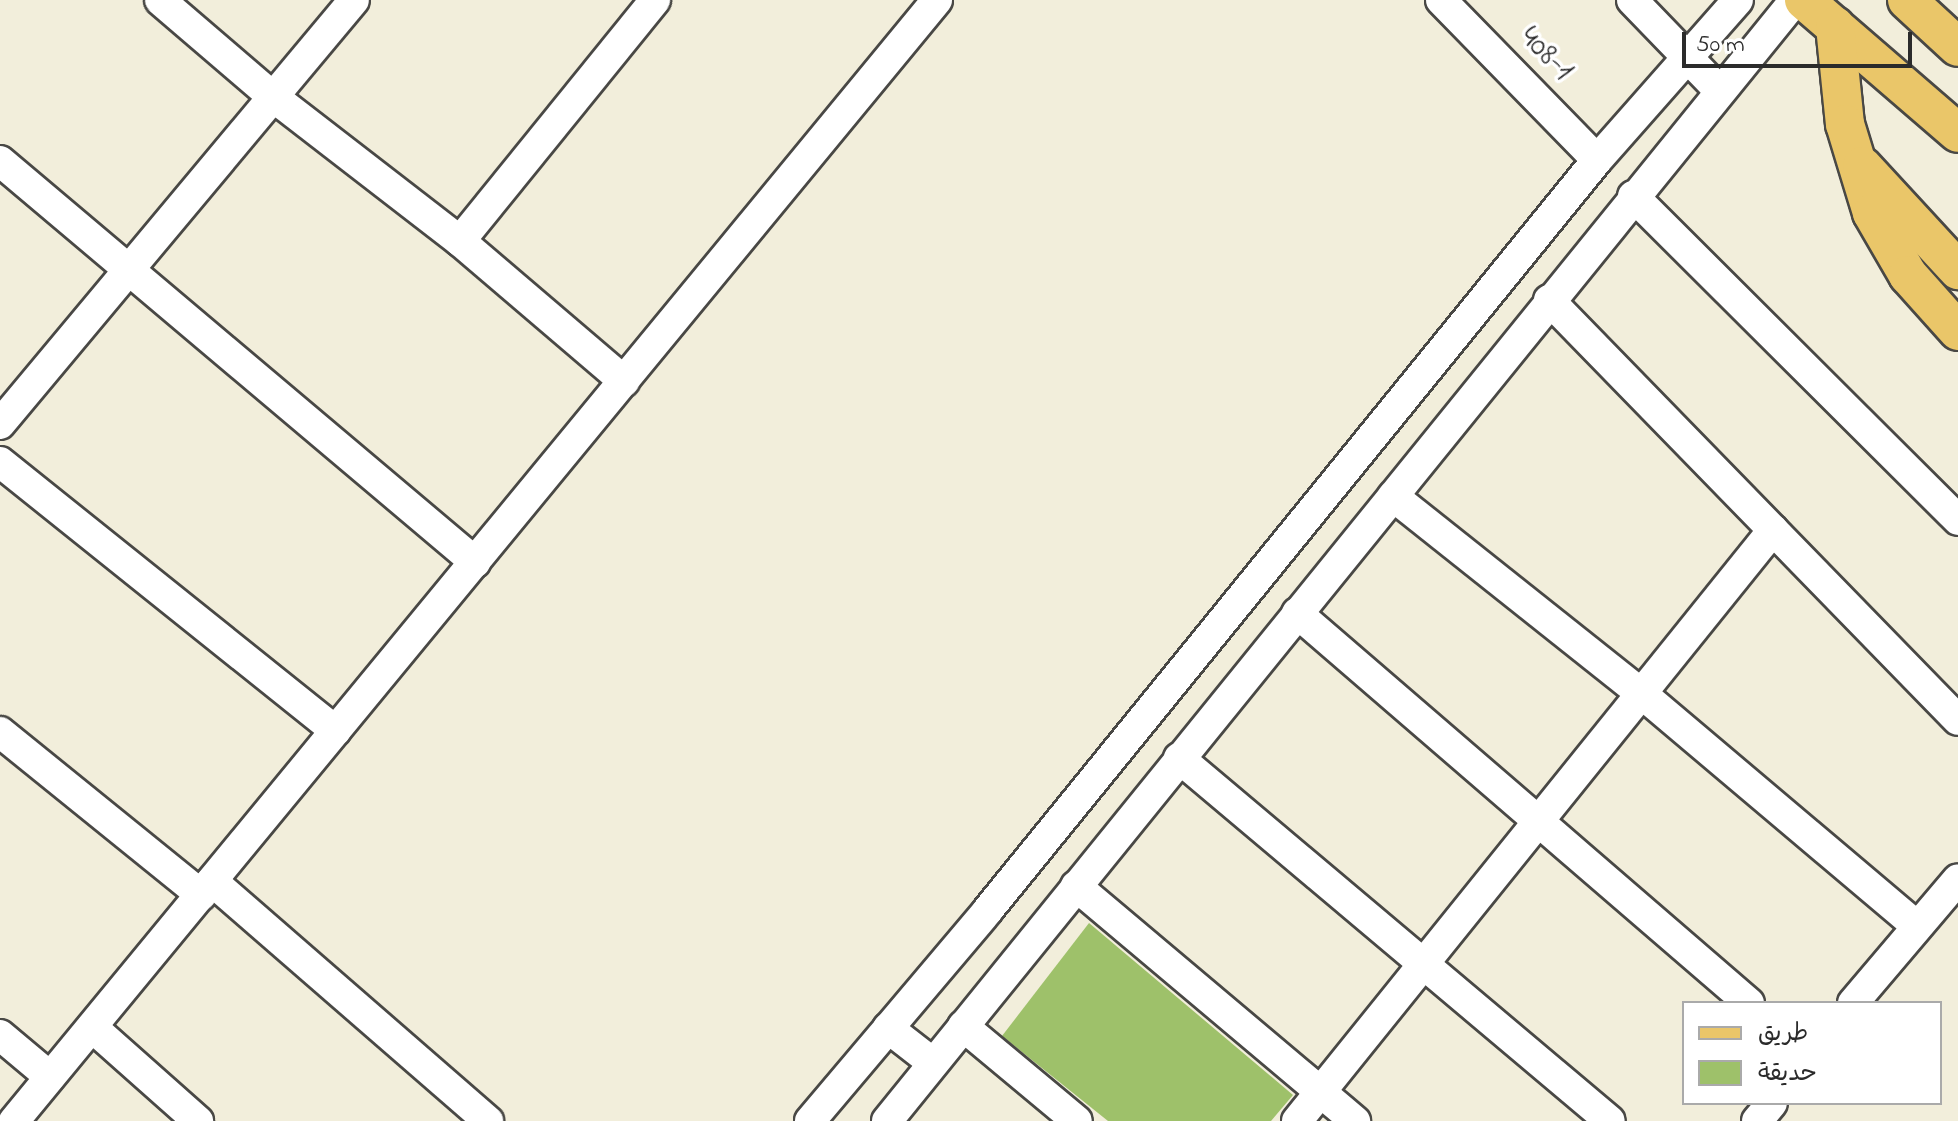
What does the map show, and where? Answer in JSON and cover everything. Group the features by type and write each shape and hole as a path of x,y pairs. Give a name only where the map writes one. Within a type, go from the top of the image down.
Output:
{"main road":[{"path":"1804,0 1958,133"},
{"path":"1907,0 1958,47"},
{"path":"1835,26 1839,92 1851,156 1885,242 1958,331"},
{"path":"1851,156 1958,270"}],"street":[{"path":"160,0 271,95 460,241 624,381"},
{"path":"0,424 271,95 354,0"},
{"path":"460,241 655,0"},
{"path":"14,1121 937,0"},
{"name":"408-1","path":"1441,0 1597,160"},
{"path":"1632,0 1720,91"},
{"path":"810,1121 1597,160 1738,0"},
{"path":"887,1121 1633,196 1795,0"},
{"path":"0,161 475,562"},
{"path":"1633,196 1958,520"},
{"path":"1549,300 1958,720"},
{"path":"0,462 336,731"},
{"path":"1393,496 1641,693 1916,925"},
{"path":"1297,1121 1773,530"},
{"path":"1297,613 1747,1001"},
{"path":"0,732 207,888 488,1121"},
{"path":"1179,758 1610,1121"},
{"path":"1855,1001 1958,879"},
{"path":"1076,886 1355,1121"},
{"path":"963,1026 1077,1121"},
{"path":"92,1027 198,1121"},
{"path":"888,1028 933,1063"},
{"path":"0,1035 50,1077"},
{"path":"1757,1121 1770,1105"}],"green space":[{"path":"1089,923 1293,1095 1271,1121 1108,1121 1002,1036"}]}
